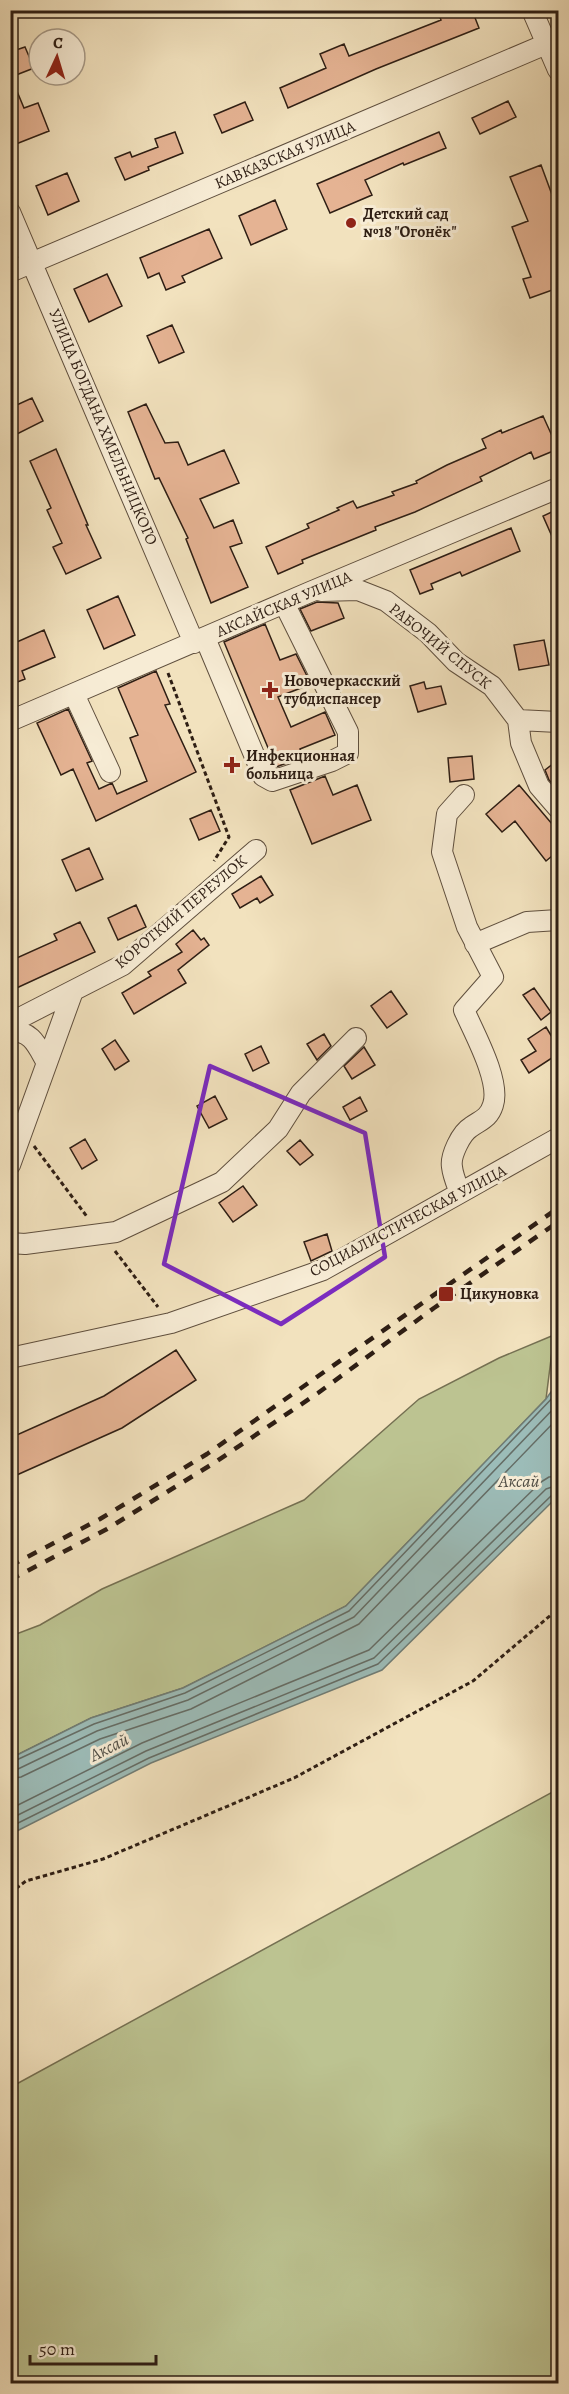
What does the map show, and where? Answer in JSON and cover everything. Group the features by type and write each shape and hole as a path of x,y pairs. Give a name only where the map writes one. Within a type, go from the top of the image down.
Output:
{"street":[{"path":"532,10 553,41 558,70"},
{"name":"КАВКАЗСКАЯ УЛИЦА","path":"10,272 553,41"},
{"name":"УЛИЦА БОГДАНА ХМЕЛЬНИЦКОГО","path":"10,212 200,640 263,776 272,781 332,761 348,753 348,732 284,603"},
{"name":"АКСАЙСКАЯ УЛИЦА","path":"10,721 558,488"},
{"name":"РАБОЧИЙ СПУСК","path":"310,592 358,590 386,601 428,633 456,662 492,686 518,720"},
{"path":"74,694 110,772"},
{"path":"558,722 518,720 521,743 538,786 558,808"},
{"path":"460,1193 451,1164 462,1134 487,1118 494,1104 493,1076 464,1010 493,977 467,927 442,852 447,814 464,795"},
{"name":"КОРОТКИЙ ПЕРЕУЛОК","path":"10,1023 123,965 256,850"},
{"path":"475,944 526,922 558,920"},
{"path":"10,1165 73,991"},
{"path":"10,1031 20,1031 32,1036 47,1064"},
{"path":"10,1243 25,1244 116,1232 222,1182 278,1129 301,1093 356,1038"},
{"name":"СОЦИАЛИСТИЧЕСКАЯ УЛИЦА","path":"10,1358 171,1323 323,1270 558,1138"}],"path":[{"path":"162,657 229,837 210,867"},
{"path":"10,1893 26,1881 103,1859 294,1778 473,1681 558,1609"}],"highlighted area":[{"path":"210,1066 365,1133 385,1257 281,1324 164,1264"}],"green space":[{"path":"554,1335 546,1399 346,1606 183,1688 91,1718 11,1758 11,1636 40,1625 102,1589 304,1500 419,1399 499,1358"},
{"path":"558,1789 558,2383 11,2383 11,2087"}],"water":[{"name":"Аксай","path":"558,1382 558,1496 382,1670 151,1763 11,1834 11,1758 91,1718 183,1688 346,1606 546,1399"}],"building":[{"path":"450,10 472,10 479,28 376,69 288,108 280,88 326,68 320,54 344,44 349,56 441,20 439,15"},
{"path":"25,47 27,71 11,77 24,108 38,103 49,131 16,144 10,130 10,52"},
{"path":"508,101 516,117 480,134 472,118"},
{"path":"245,102 253,120 222,133 214,115"},
{"path":"175,132 183,153 148,167 149,170 125,180 115,158 130,152 132,157 158,147 155,139"},
{"path":"439,132 446,148 404,165 403,163 365,180 372,195 330,213 317,184"},
{"path":"541,165 558,211 558,288 530,298 523,279 531,277 512,227 528,221 510,177"},
{"path":"67,173 79,201 48,215 36,186"},
{"path":"275,200 287,229 251,245 239,216"},
{"path":"209,229 222,258 182,276 185,282 166,290 159,273 148,278 140,258"},
{"path":"107,274 122,306 89,322 74,289"},
{"path":"172,325 184,352 159,363 147,336"},
{"path":"32,398 43,421 15,435 10,425 10,408"},
{"path":"146,404 165,443 178,442 188,465 224,450 239,483 200,499 214,528 233,520 242,543 230,547 248,587 211,603 186,539 188,538 159,478 155,479 128,412"},
{"path":"543,416 558,449 534,459 531,452 480,477 482,481 415,512 375,527 376,530 302,560 303,563 278,574 266,547 309,528 307,524 353,501 357,508 394,495 392,492 417,483 416,481 447,465 486,448 482,439"},
{"path":"56,449 101,558 66,574 53,547 62,543 47,510 51,508 30,461"},
{"path":"558,509 558,550 543,516"},
{"path":"511,528 520,551 462,576 460,572 431,584 433,589 420,594 410,570"},
{"path":"118,596 135,635 104,649 87,610"},
{"path":"317,602 338,603 344,618 311,631 300,609"},
{"name":"Новочеркасский тубдиспансер","path":"265,624 280,660 296,654 311,684 278,697 291,727 325,712 335,735 300,749 303,757 276,767 224,642"},
{"path":"44,630 55,657 22,671 25,679 10,685 10,645"},
{"path":"544,640 549,665 519,670 514,645"},
{"path":"156,671 170,704 165,705 196,772 96,821 73,769 61,775 37,723 68,709 92,761 87,763 99,789 112,783 117,794 147,781 130,738 138,735 118,688"},
{"path":"424,682 426,689 441,686 446,704 418,712 410,686"},
{"path":"472,756 474,779 450,782 448,758"},
{"path":"558,760 558,790 549,780 545,770"},
{"path":"325,776 333,795 357,785 371,820 312,844 290,790"},
{"path":"519,785 558,831 558,851 546,861 515,821 502,832 486,814"},
{"path":"211,810 220,831 199,840 190,819"},
{"path":"89,848 103,879 76,891 62,860"},
{"path":"261,876 273,895 260,903 257,898 240,908 232,894"},
{"path":"136,905 146,927 118,940 108,918"},
{"path":"80,922 95,952 10,991 10,961 57,940 54,934"},
{"path":"193,930 201,940 204,938 209,945 178,970 186,983 134,1014 122,993 151,976 148,972 182,952 176,944"},
{"path":"534,988 551,1012 541,1020 523,995"},
{"path":"391,991 407,1014 387,1028 371,1006"},
{"path":"546,1027 558,1047 558,1054 529,1073 521,1060 536,1051 528,1039"},
{"path":"324,1034 331,1046 317,1060 307,1044"},
{"path":"115,1040 129,1061 115,1070 102,1049"},
{"path":"261,1046 269,1063 253,1071 245,1054"},
{"path":"364,1047 375,1065 352,1079 344,1066"},
{"path":"215,1096 227,1119 209,1128 197,1106"},
{"path":"360,1097 367,1111 350,1120 343,1107"},
{"path":"85,1139 97,1160 82,1169 70,1148"},
{"path":"300,1140 313,1155 300,1165 287,1151"},
{"path":"243,1186 257,1205 233,1222 219,1203"},
{"path":"327,1234 332,1251 311,1261 304,1242"},
{"path":"176,1350 196,1380 122,1428 10,1478 10,1438 104,1396"}],"railway":[{"path":"10,1566 100,1519 207,1454 558,1208"},
{"path":"10,1580 107,1529 214,1463 318,1393 434,1308 558,1222"}],"place":[{"name":"Детский сад №18 \"Огонёк\"","path":"351,223"},
{"name":"Новочеркасский тубдиспансер","path":"270,690"},
{"name":"Инфекционная больница","path":"232,765"},
{"name":"Цикуновка","path":"446,1294"}]}
